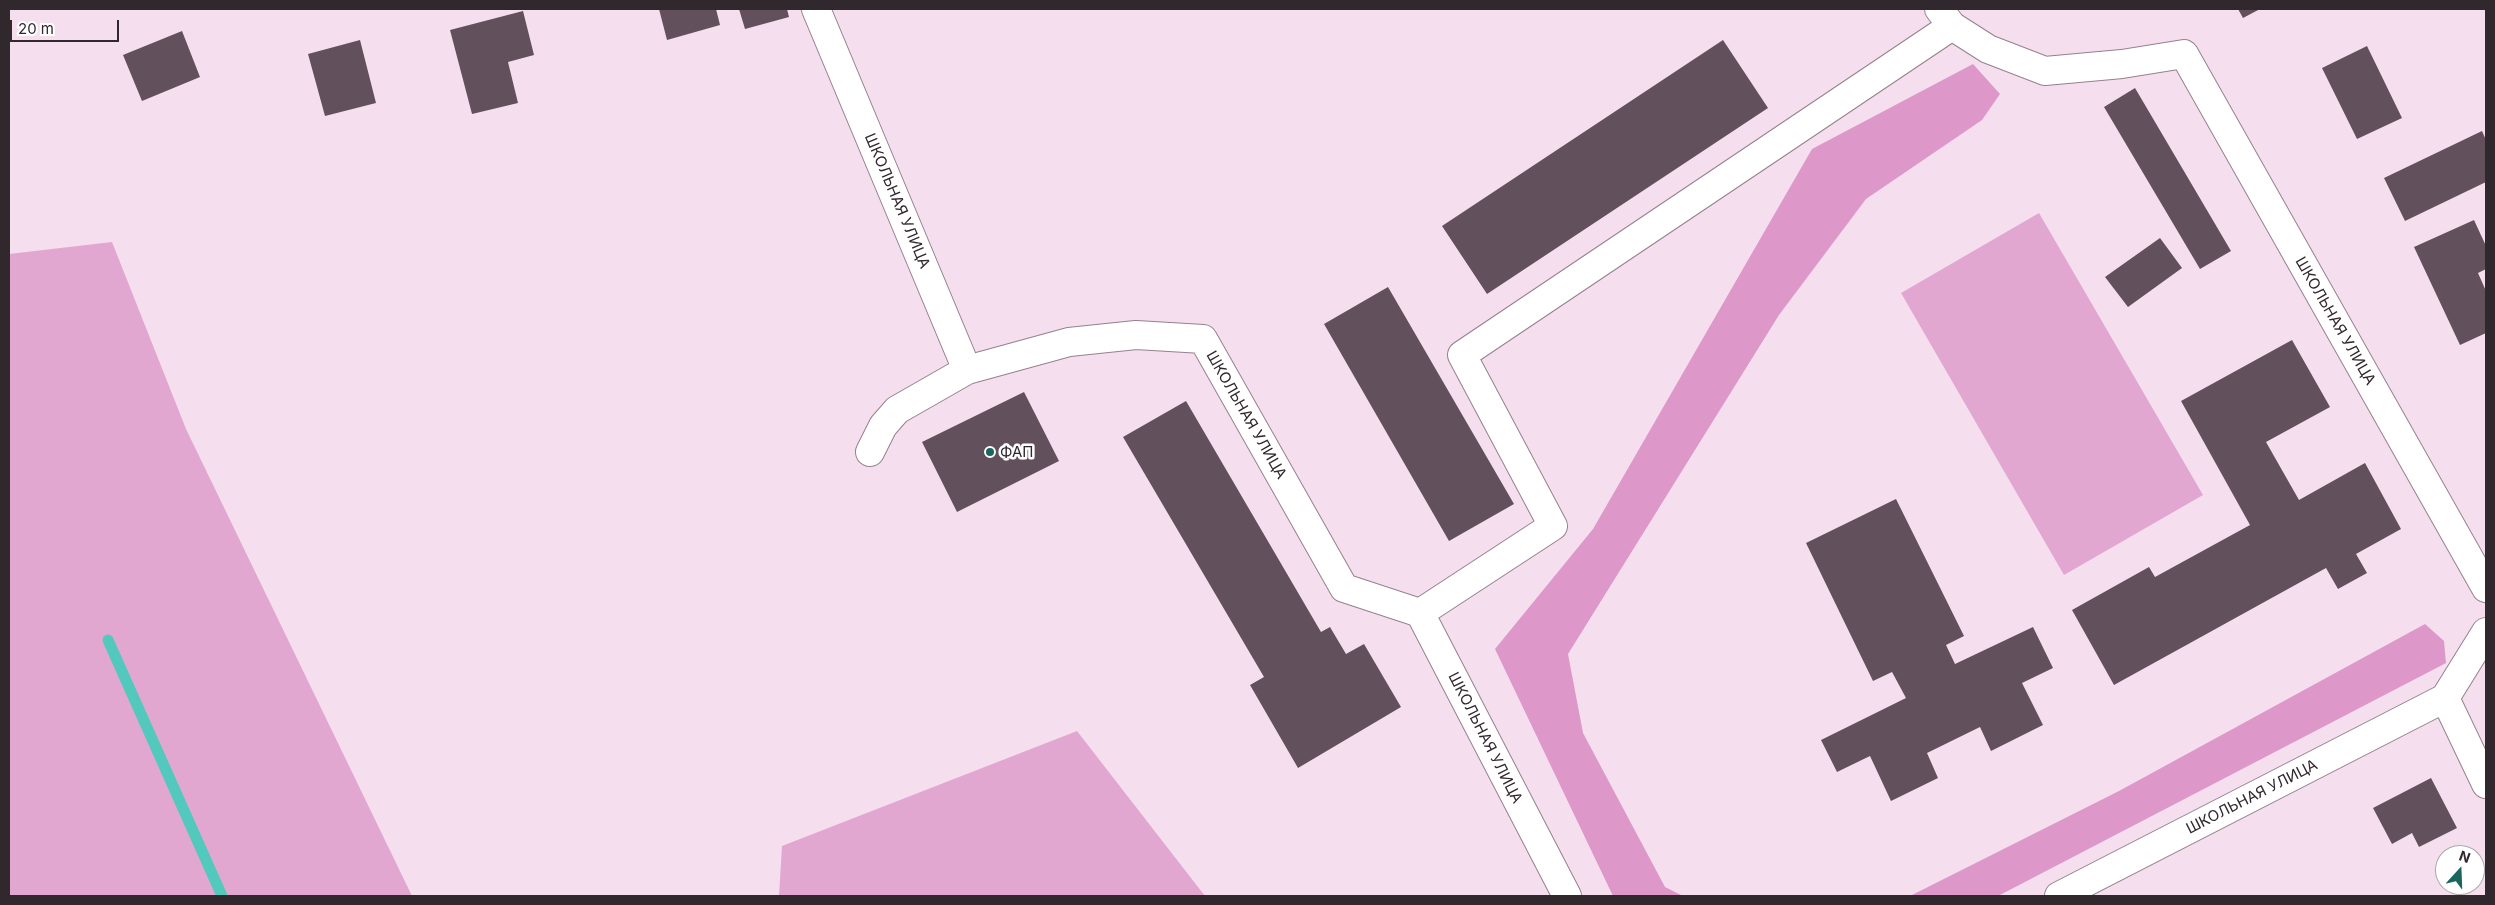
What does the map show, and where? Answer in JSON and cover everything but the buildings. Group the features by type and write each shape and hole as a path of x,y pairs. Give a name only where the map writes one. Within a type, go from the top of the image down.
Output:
{"street":[{"name":"ШКОЛЬНАЯ УЛИЦА","path":"816,9 967,370 1068,342 1136,335 1202,339 1344,588 1420,614 1567,896"},
{"name":"ШКОЛЬНАЯ УЛИЦА","path":"1946,18 1988,49 2045,71 2122,64 2184,54 2486,588"},
{"path":"1420,614 1553,526 1462,355 1946,18"},
{"path":"870,452 883,426 897,410 967,370"},
{"path":"2486,632 2445,698 2486,784"},
{"name":"ШКОЛЬНАЯ УЛИЦА","path":"2060,896 2445,698"}],"shaded area":[{"path":"1973,64 2000,94 1982,120 1866,199 1779,315 1568,654 1583,733 1665,887 1683,896 1613,896 1495,649 1593,529 1812,149"},
{"path":"2039,213 2203,495 2064,575 1901,293"},
{"path":"112,242 186,429 412,896 9,896 9,254"},
{"path":"2425,624 2444,641 2446,663 1998,896 1910,896 2119,791"},
{"path":"1077,731 1205,896 779,896 782,846"}],"waterway":[{"path":"108,640 222,896"}],"place":[{"name":"ФАП","path":"990,452"}]}
